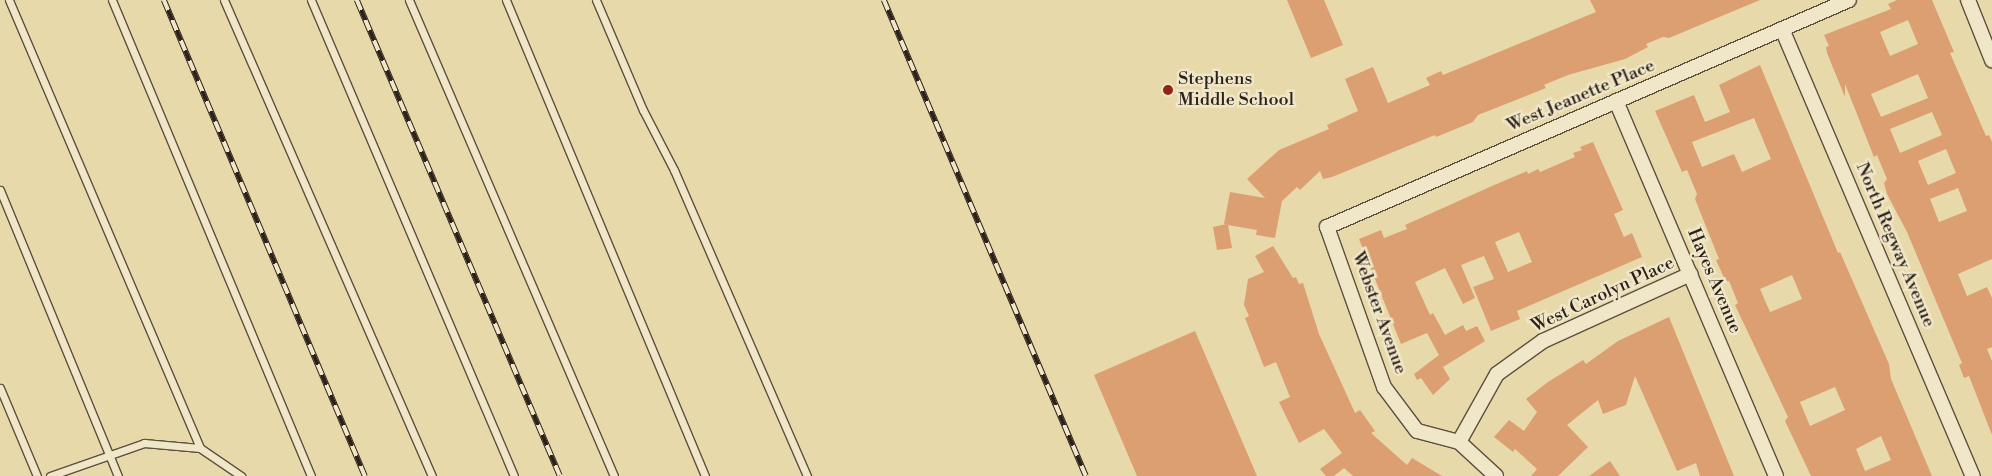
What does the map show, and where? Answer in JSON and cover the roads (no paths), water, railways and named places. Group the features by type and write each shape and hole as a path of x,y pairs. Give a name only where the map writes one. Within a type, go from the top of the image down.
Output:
{"street":[{"name":"West Jeanette Place","path":"1327,227 1849,0"},
{"path":"1968,0 1992,60"},
{"name":"North Regway Avenue","path":"1782,29 1973,476"},
{"name":"Hayes Avenue","path":"1616,102 1776,476"},
{"name":"Webster Avenue","path":"1327,227 1384,386 1417,431 1459,442 1496,476"},
{"name":"West Carolyn Place","path":"1459,442 1497,374 1543,341 1691,274"}],"lane":[{"path":"8,0 200,448"},
{"path":"112,0 311,476"},
{"path":"224,0 432,476"},
{"path":"311,0 514,476"},
{"path":"409,0 614,476"},
{"path":"506,0 705,476"},
{"path":"596,0 643,110 674,170 807,476"},
{"path":"0,190 111,453 118,476"},
{"path":"0,388 37,476"},
{"path":"50,476 144,442 200,448 241,476"}],"railway":[{"path":"164,0 365,476"},
{"path":"357,0 560,476"},
{"path":"884,0 1086,476"}],"place":[{"name":"Stephens Middle School","path":"1168,90"}]}
